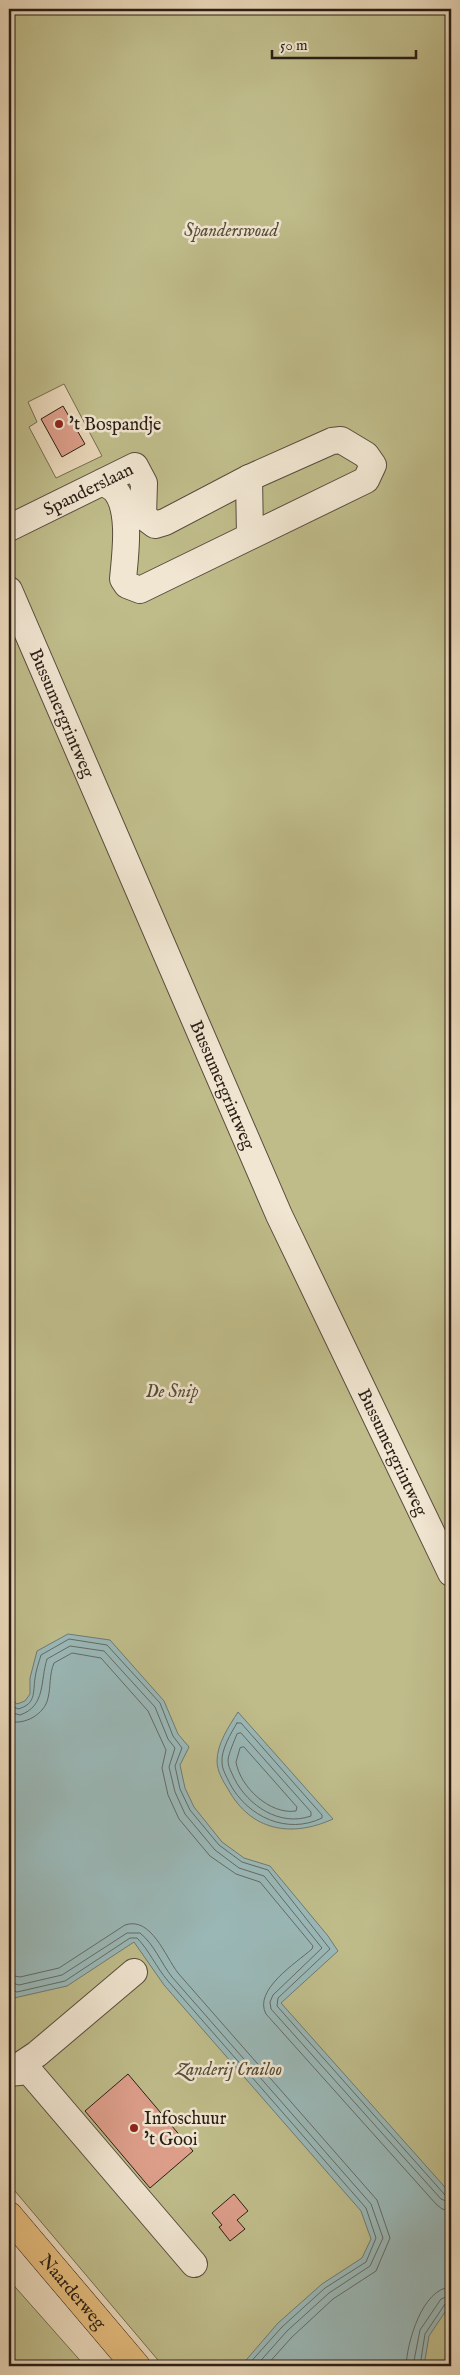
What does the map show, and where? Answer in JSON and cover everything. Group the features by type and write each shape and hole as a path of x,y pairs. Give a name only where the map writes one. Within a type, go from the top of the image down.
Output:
{"main road":[{"name":"Naarderweg","path":"9,2216 136,2366"}],"street":[{"path":"102,482 115,489 120,498 127,529 123,579 133,588 140,590 366,480 373,464 366,455 341,440 318,446 249,478 250,535"},
{"name":"Spanderslaan","path":"9,528 135,466 144,483 143,516 155,525 165,522 249,478"},
{"name":"Bussumergrintweg","path":"9,590 279,1215 451,1573"},
{"path":"9,2072 37,2054 134,1972"},
{"path":"9,2072 29,2071 194,2264"}],"green space":[{"path":"9,9 451,9 451,2366 163,2366 9,2184","holes":["64,384 102,456 56,478 29,427 37,422 28,402"]},
{"path":"9,2280 85,2366 9,2366"}],"water":[{"path":"68,1634 110,1640 164,1701 178,1734 189,1747 180,1765 185,1788 194,1807 222,1842 244,1858 270,1866 328,1936 338,1951 281,2003 451,2194 451,2303 429,2336 424,2366 241,2366 278,2323 322,2284 362,2258 371,2239 361,2211 164,1985 134,1942 67,1986 14,1998 9,1992 9,1697 17,1704 25,1701 30,1694 30,1678 37,1651"},
{"path":"238,1712 333,1819 302,1828 287,1829 273,1827 260,1822 248,1814 237,1803 222,1779 217,1761 221,1742"}],"building":[{"path":"63,406 85,444 62,457 41,419"},
{"path":"128,2074 193,2151 150,2188 85,2111"},
{"path":"234,2194 248,2211 237,2220 245,2229 230,2241 219,2227 222,2225 212,2213"}],"place":[{"name":"'t Bospandje","path":"59,424"},
{"name":"Infoschuur 't Gooi","path":"134,2128"}],"park label":[{"name":"Spanderswoud","path":"231,230"},
{"name":"De Snip","path":"172,1391"},
{"name":"Zanderij Crailoo","path":"229,2069"}]}
